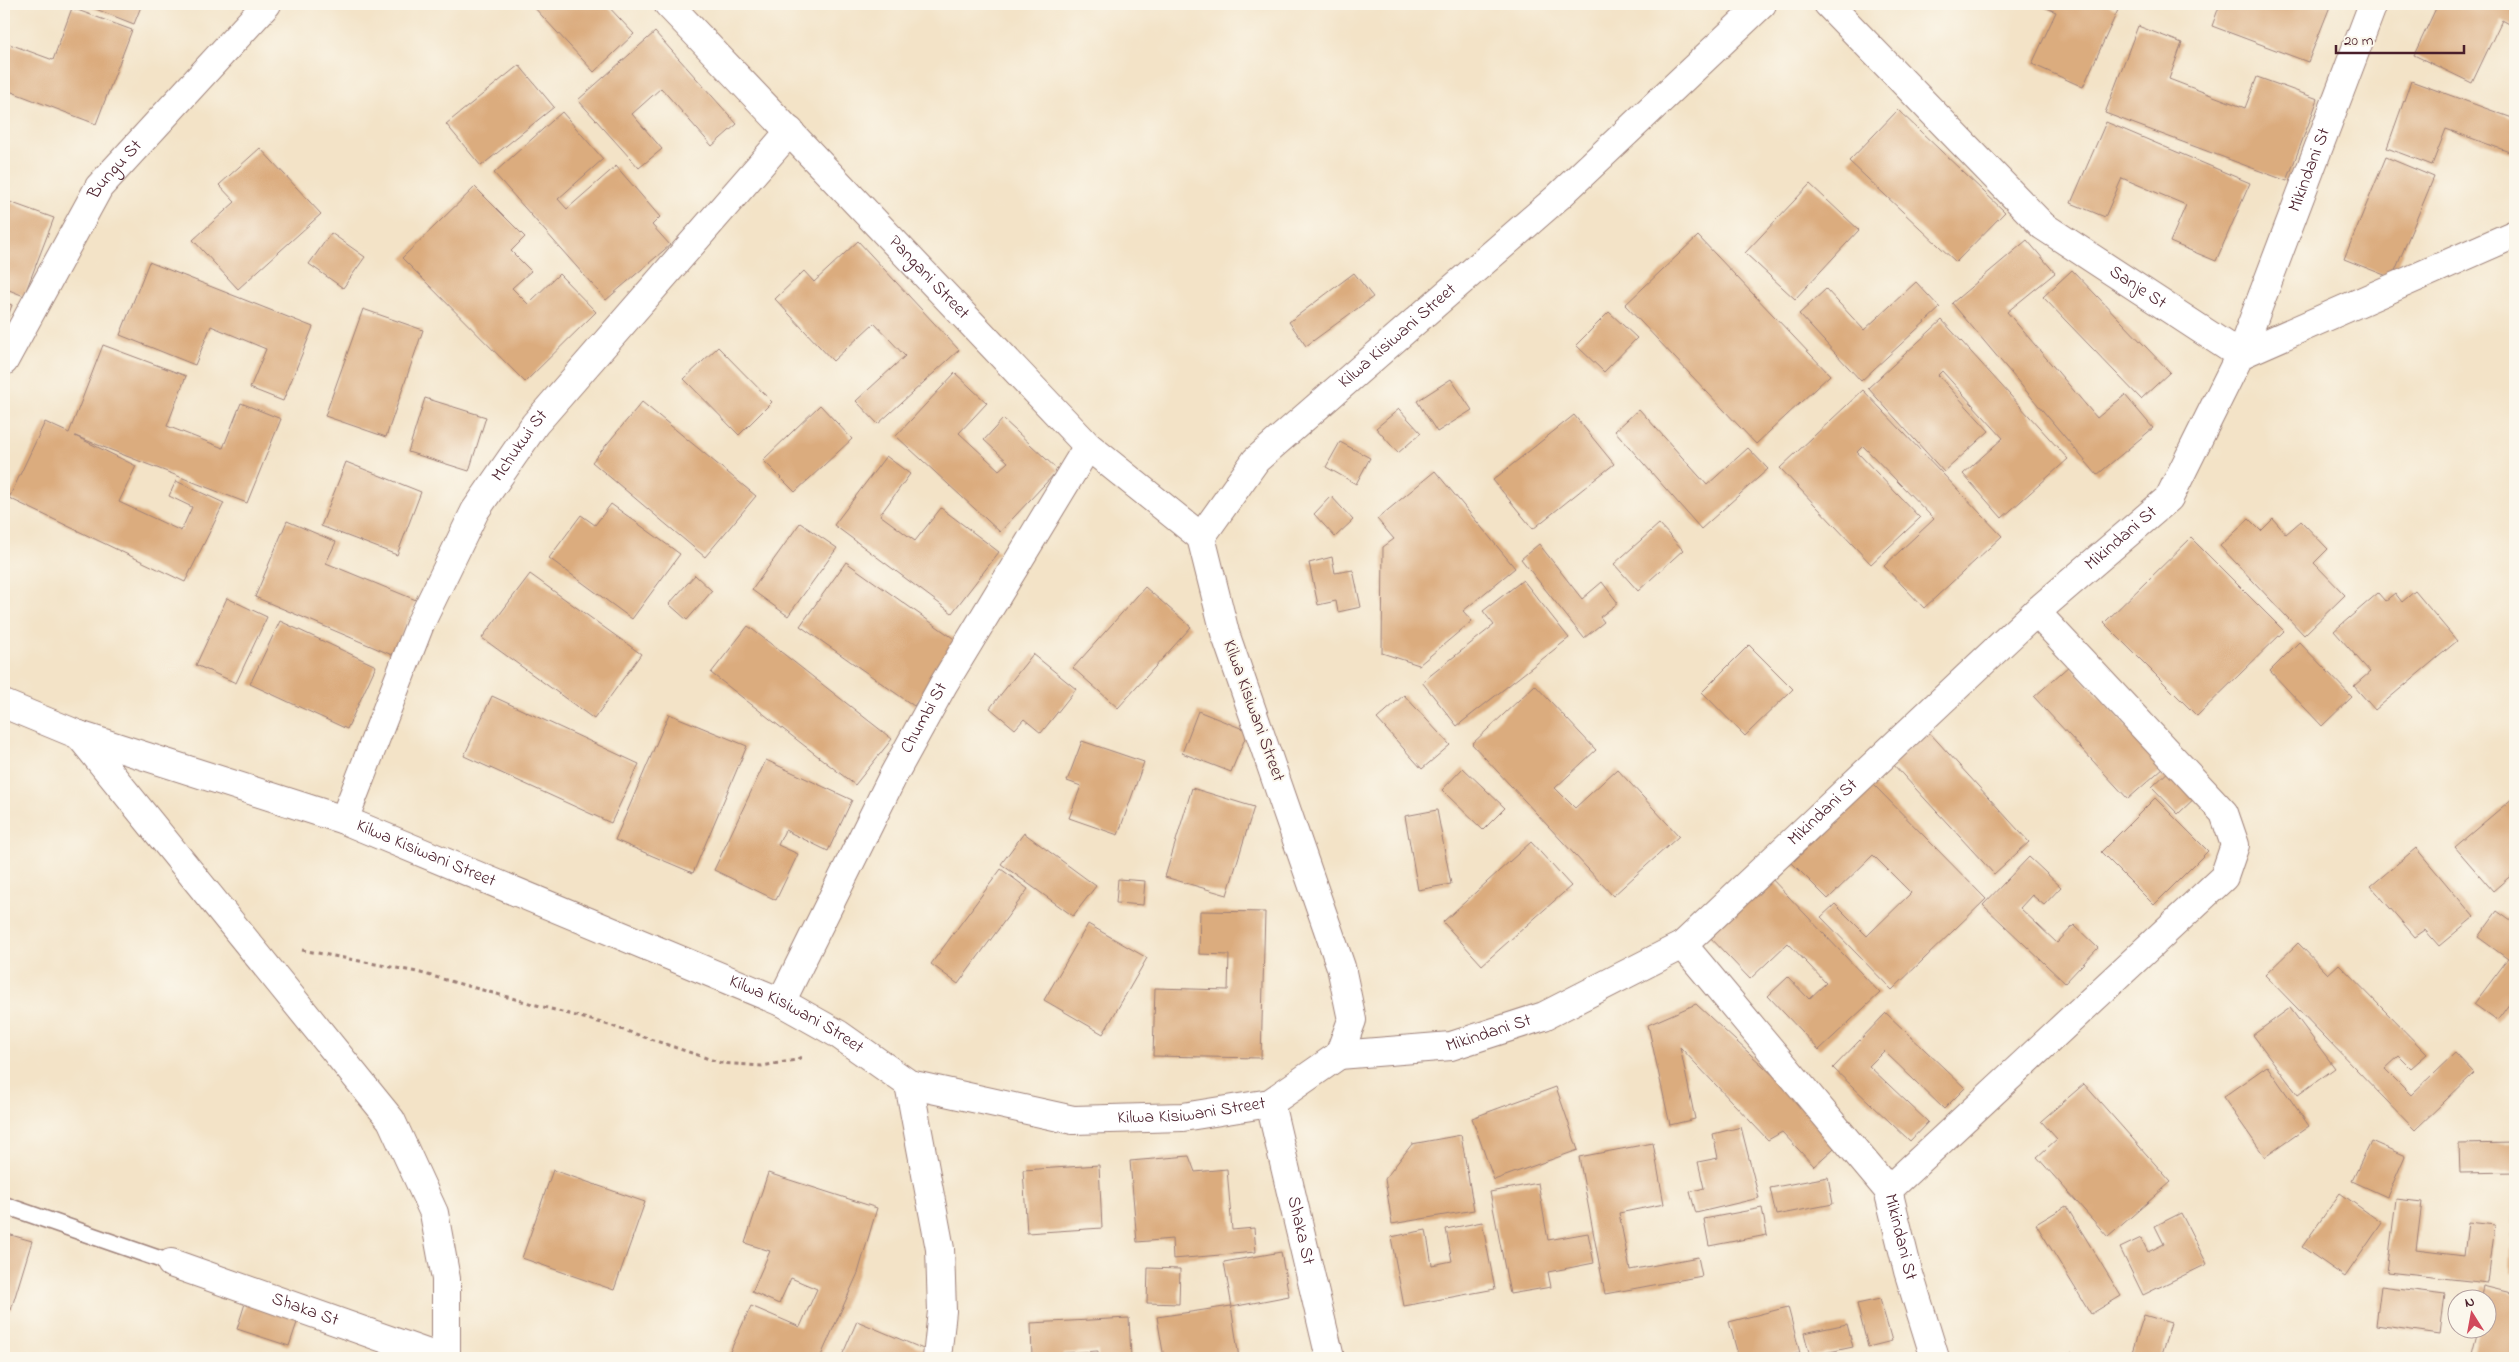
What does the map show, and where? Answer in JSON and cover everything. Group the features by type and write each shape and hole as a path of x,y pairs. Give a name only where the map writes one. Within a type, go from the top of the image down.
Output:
{"street":[{"name":"Bungu St","path":"4,362 98,187 267,4"},
{"name":"Pangani Street","path":"668,4 1088,446 1201,537"},
{"name":"Kilwa Kisiwani Street","path":"4,704 79,735 344,820 781,1002 838,1034 909,1084 1073,1120 1183,1117 1270,1103 1339,1055 1352,1020 1341,967 1225,634 1201,537 1256,460 1558,197 1762,4"},
{"name":"Sanje St","path":"1828,4 2043,226 2240,355"},
{"name":"Mikindani St","path":"1339,1055 1451,1046 1544,1016 1684,945 2036,612 2169,498 2240,355 2373,4"},
{"name":"Mchukwi St","path":"344,820 420,624 475,511 534,424 790,131"},
{"path":"2240,355 2515,234"},
{"name":"Chumbi St","path":"781,1002 894,774 943,685 1088,446"},
{"path":"1888,1190 2224,877 2235,845 2224,813 2036,612"},
{"path":"79,735 391,1120 434,1212 446,1278 446,1358"},
{"name":"Mikindani St","path":"1684,945 1888,1190 1908,1271 1935,1358"},
{"path":"909,1084 940,1249 942,1311 936,1358"},
{"name":"Shaka St","path":"1270,1103 1330,1358"},
{"name":"Shaka St","path":"171,1263 440,1358"}],"lane":[{"path":"4,1205 171,1263"}],"path":[{"path":"246,939 417,972 609,1025 721,1063 762,1066 796,1060 838,1034"}],"building":[{"path":"83,4 142,4 134,24"},
{"path":"531,4 606,4 634,34 594,72"},
{"path":"2045,4 2104,4 2118,10 2083,87 2032,64 2056,12 2044,7"},
{"path":"2220,4 2331,4 2308,62 2212,26"},
{"path":"2438,4 2515,4 2515,27 2502,20 2472,83 2414,55"},
{"path":"72,8 132,30 96,124 4,89 4,42 53,60"},
{"path":"2138,26 2182,43 2169,79 2245,108 2257,77 2318,99 2287,181 2105,113"},
{"path":"655,32 737,124 712,146 661,88 632,114 662,149 639,168 578,100"},
{"path":"519,65 554,107 481,166 446,124"},
{"path":"2411,81 2515,119 2515,154 2446,129 2432,165 2387,148"},
{"path":"1898,110 2005,212 1956,262 1849,161"},
{"path":"562,112 603,159 558,199 567,209 616,166 660,217 652,225 670,245 606,300 494,173"},
{"path":"2106,122 2250,183 2216,261 2170,242 2186,205 2122,178 2105,217 2071,203"},
{"path":"260,148 321,214 238,289 193,240 235,202 219,185"},
{"path":"2386,157 2434,177 2392,278 2344,259"},
{"path":"1810,184 1859,230 1795,299 1745,253"},
{"path":"475,187 525,237 511,251 531,271 512,288 528,304 559,274 596,312 525,382 402,258"},
{"path":"4,200 54,218 24,296 4,288"},
{"path":"331,233 365,257 343,288 309,264"},
{"path":"1698,236 1830,375 1756,444 1625,305"},
{"path":"2027,240 2055,273 2007,312 2097,418 2125,395 2153,428 2097,475 1952,303"},
{"path":"858,241 959,350 878,424 856,401 905,356 874,323 833,361 775,299 804,271 814,282"},
{"path":"149,262 313,327 283,401 250,388 266,349 211,326 195,365 120,335"},
{"path":"2072,270 2170,372 2141,399 2043,297"},
{"path":"1354,273 1373,297 1306,346 1289,322"},
{"path":"1916,282 1940,308 1861,381 1799,314 1826,289 1864,330"},
{"path":"4,302 12,305 4,328"},
{"path":"363,309 423,330 386,437 325,416"},
{"path":"1609,312 1637,338 1604,372 1576,345"},
{"path":"1942,320 2068,459 2002,518 1963,474 2003,438 1942,371 1938,375 1989,431 1944,472 1868,388"},
{"path":"103,345 186,376 167,426 223,448 241,403 281,419 247,503 75,436 136,466 119,502 181,531 192,507 169,496 176,481 224,503 185,582 9,498 45,422 69,433"},
{"path":"718,347 772,402 739,435 684,379"},
{"path":"955,373 987,403 959,433 999,470 1008,462 984,440 1003,419 1058,470 1000,532 896,436"},
{"path":"1451,379 1472,410 1437,432 1417,401"},
{"path":"1863,390 2002,536 1924,608 1884,566 1934,519 1863,446 1857,452 1920,518 1871,564 1780,468"},
{"path":"425,398 486,417 469,471 408,452"},
{"path":"642,402 756,496 705,557 592,462"},
{"path":"820,405 852,439 795,492 763,460"},
{"path":"1399,409 1421,433 1398,453 1376,428"},
{"path":"1639,409 1707,485 1748,448 1768,469 1701,529 1615,431"},
{"path":"1574,415 1614,464 1533,529 1493,480"},
{"path":"1340,442 1370,458 1356,484 1326,467"},
{"path":"886,456 910,474 880,515 915,541 941,508 999,552 952,613 834,525"},
{"path":"346,462 421,492 397,555 321,526"},
{"path":"1435,471 1515,568 1463,611 1472,621 1419,665 1382,653 1383,547 1394,539 1377,519"},
{"path":"1331,496 1353,520 1335,537 1314,514"},
{"path":"611,504 680,554 632,619 549,558 581,515 595,525"},
{"path":"2249,519 2261,531 2273,519 2286,534 2301,521 2328,549 2314,563 2345,595 2304,635 2220,546"},
{"path":"287,521 336,542 326,563 416,600 392,655 255,597"},
{"path":"800,523 837,548 788,616 752,590"},
{"path":"1659,524 1683,550 1638,591 1614,564"},
{"path":"2191,538 2284,631 2197,716 2104,623"},
{"path":"1539,544 1582,599 1602,582 1618,603 1600,617 1604,622 1584,638 1521,559"},
{"path":"1332,557 1335,573 1353,570 1361,607 1338,612 1336,601 1318,605 1309,563"},
{"path":"846,562 960,643 914,706 800,626"},
{"path":"530,574 641,654 594,719 482,638"},
{"path":"695,575 712,591 687,620 669,604"},
{"path":"1523,580 1569,638 1457,726 1422,682 1494,625 1483,611"},
{"path":"1145,587 1191,627 1118,708 1073,668"},
{"path":"2415,591 2457,641 2375,710 2354,686 2370,672 2334,631 2378,593 2385,601 2395,593 2402,602"},
{"path":"227,598 267,617 236,683 196,665"},
{"path":"280,621 376,666 347,729 250,684"},
{"path":"748,626 892,739 855,785 711,673"},
{"path":"2299,642 2352,697 2322,726 2270,671"},
{"path":"1749,645 1793,689 1745,736 1702,692"},
{"path":"1033,654 1076,689 1041,733 1024,719 1015,729 990,708"},
{"path":"2070,665 2164,767 2128,799 2034,697"},
{"path":"1535,685 1596,750 1555,788 1575,808 1617,769 1679,836 1613,896 1472,744"},
{"path":"1404,695 1450,745 1422,769 1377,719"},
{"path":"492,696 639,764 611,823 464,756"},
{"path":"1198,711 1248,731 1231,772 1182,753"},
{"path":"669,714 747,746 693,873 615,840"},
{"path":"1928,731 2029,842 1994,874 1892,763"},
{"path":"1082,741 1144,762 1118,835 1069,818 1081,786 1067,781"},
{"path":"766,760 852,800 828,851 785,830 778,845 798,854 776,900 714,870"},
{"path":"2175,765 2201,792 2178,814 2152,787"},
{"path":"1463,768 1505,808 1483,830 1442,790"},
{"path":"1873,784 1986,899 1892,990 1821,917 1835,904 1867,936 1911,893 1873,855 1828,899 1792,863"},
{"path":"1192,788 1254,807 1227,895 1165,877"},
{"path":"2514,797 2515,872 2493,891 2455,847"},
{"path":"2155,798 2208,851 2154,905 2101,852"},
{"path":"1437,810 1451,884 1418,890 1405,816"},
{"path":"1024,833 1096,886 1073,916 1001,864"},
{"path":"1531,842 1571,886 1482,965 1443,922"},
{"path":"2416,848 2474,917 2439,946 2425,930 2415,937 2371,886"},
{"path":"2029,857 2061,887 2044,905 2032,895 2020,908 2057,943 2074,925 2098,948 2065,983 1983,905"},
{"path":"1001,869 1028,889 958,984 931,964"},
{"path":"1769,876 1880,993 1819,1050 1768,996 1788,977 1809,999 1826,983 1788,943 1750,979 1707,934"},
{"path":"1118,879 1145,881 1143,905 1116,903"},
{"path":"1200,911 1265,912 1261,1058 1153,1056 1155,988 1228,990 1229,955 1199,954"},
{"path":"2497,911 2515,924 2515,996 2497,1021 2474,1004 2508,959 2478,937"},
{"path":"1088,924 1147,958 1103,1034 1044,1000"},
{"path":"2298,943 2328,974 2339,964 2427,1054 2411,1068 2399,1056 2385,1069 2411,1095 2455,1053 2474,1073 2415,1130 2265,975"},
{"path":"1696,1004 1843,1140 1814,1166 1782,1132 1768,1140 1680,1047 1695,1119 1670,1125 1648,1025"},
{"path":"2290,1008 2335,1068 2298,1095 2253,1035"},
{"path":"1886,1013 1965,1088 1944,1109 1884,1051 1869,1066 1928,1122 1910,1141 1833,1068"},
{"path":"2267,1066 2309,1126 2265,1157 2223,1097"},
{"path":"2084,1084 2171,1182 2108,1237 2037,1157 2057,1139 2041,1121"},
{"path":"1556,1087 1578,1150 1494,1180 1472,1118"},
{"path":"1741,1127 1759,1198 1696,1213 1690,1192 1704,1188 1698,1162 1718,1158 1713,1134"},
{"path":"1461,1135 1474,1210 1392,1224 1385,1179 1412,1144"},
{"path":"2371,1141 2405,1156 2387,1197 2352,1181"},
{"path":"1653,1143 1664,1204 1619,1213 1630,1270 1698,1257 1702,1276 1605,1294 1579,1157"},
{"path":"2515,1143 2515,1172 2460,1173 2459,1144"},
{"path":"1189,1156 1195,1172 1227,1169 1232,1230 1254,1228 1256,1252 1173,1259 1172,1239 1137,1242 1130,1161"},
{"path":"1099,1165 1102,1228 1027,1233 1023,1170"},
{"path":"553,1170 645,1202 614,1290 522,1258"},
{"path":"768,1173 877,1208 858,1273 820,1358 727,1358 751,1306 800,1327 817,1289 791,1278 779,1304 752,1292 770,1251 745,1243"},
{"path":"1828,1177 1833,1204 1776,1215 1770,1188"},
{"path":"1538,1183 1548,1240 1588,1233 1594,1263 1548,1272 1551,1287 1510,1294 1490,1192"},
{"path":"2513,1184 2515,1184 2515,1274 2510,1273"},
{"path":"2340,1193 2382,1223 2345,1277 2302,1247"},
{"path":"2396,1199 2422,1202 2416,1250 2464,1256 2468,1222 2495,1225 2488,1283 2387,1272"},
{"path":"2066,1206 2121,1296 2091,1314 2036,1224"},
{"path":"1762,1208 1767,1235 1709,1246 1704,1219"},
{"path":"2181,1213 2207,1264 2143,1295 2120,1248 2141,1238 2148,1252 2164,1244 2155,1226"},
{"path":"1482,1222 1495,1289 1404,1306 1391,1237 1426,1230 1432,1265 1452,1261 1446,1229"},
{"path":"4,1233 32,1241 11,1310 4,1308"},
{"path":"1281,1252 1289,1296 1232,1307 1224,1262"},
{"path":"1148,1268 1180,1269 1179,1304 1147,1303"},
{"path":"2381,1286 2445,1294 2440,1334 2376,1325"},
{"path":"2483,1286 2515,1294 2515,1358 2471,1358 2476,1340 2496,1340 2496,1290 2482,1290"},
{"path":"247,1297 300,1314 289,1346 237,1329"},
{"path":"1880,1299 1892,1341 1868,1347 1857,1304"},
{"path":"1231,1306 1239,1358 1164,1358 1157,1317"},
{"path":"1788,1307 1800,1353 1779,1358 1739,1358 1729,1322"},
{"path":"2144,1315 2171,1323 2160,1358 2130,1358"},
{"path":"1129,1318 1131,1358 1098,1358 1098,1351 1064,1353 1064,1358 1032,1358 1031,1323"},
{"path":"857,1321 928,1351 924,1358 841,1358"},
{"path":"1847,1324 1853,1347 1810,1356 1804,1333"},
{"path":"2071,1353 2079,1358 2067,1358"}]}
